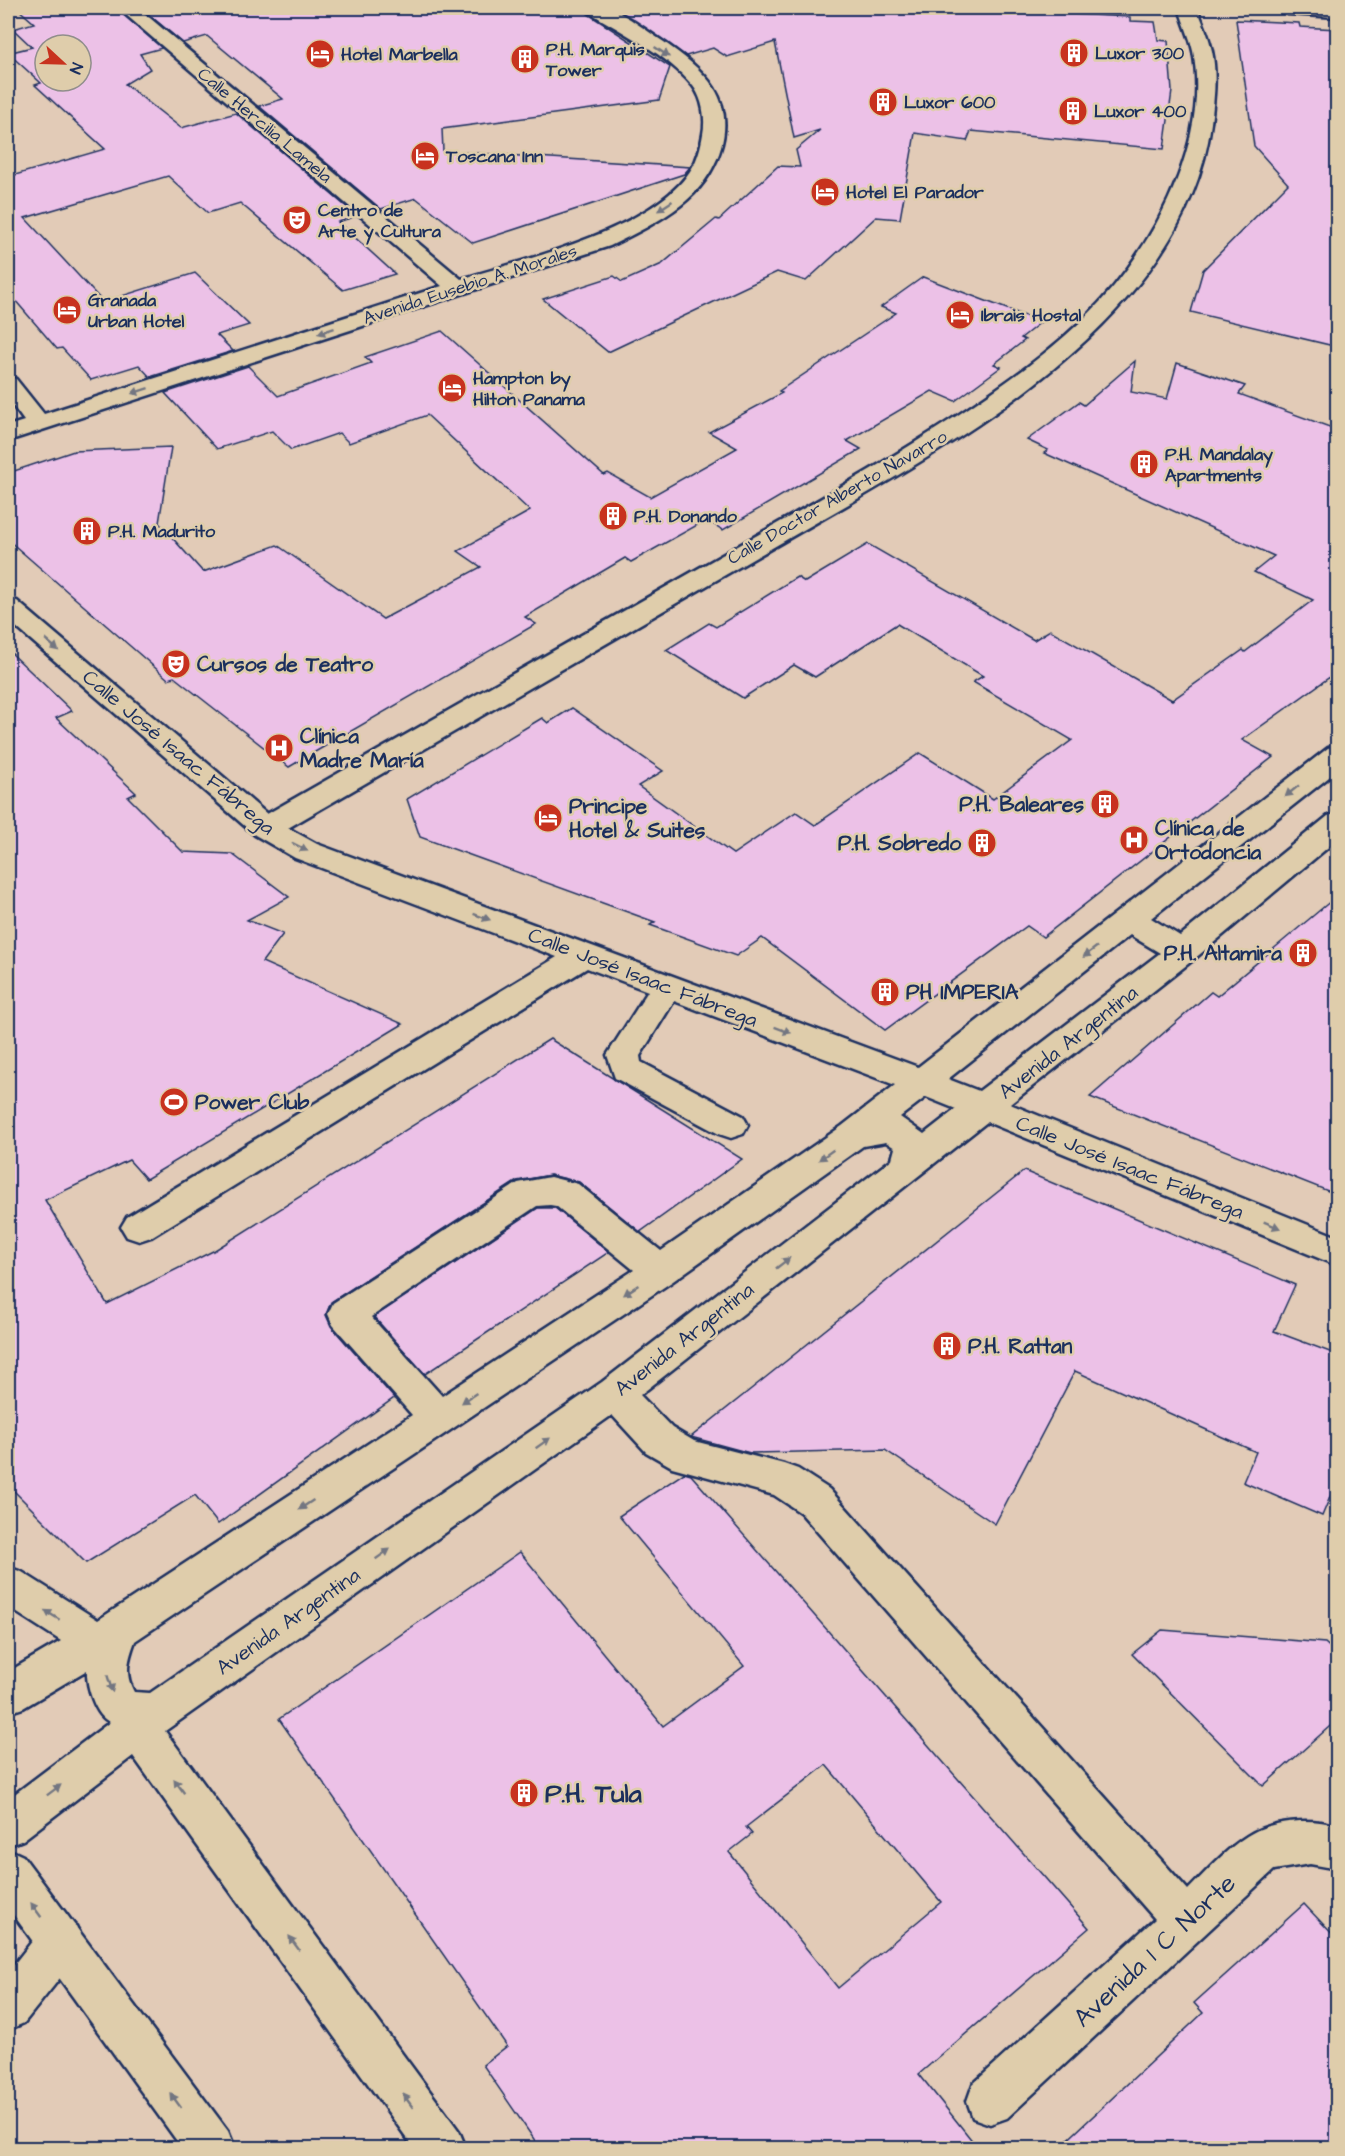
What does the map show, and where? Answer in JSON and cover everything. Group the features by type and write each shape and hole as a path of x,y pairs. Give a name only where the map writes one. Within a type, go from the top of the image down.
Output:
{"street":[{"name":"Calle Hercilia Lamela","path":"127,8 458,288"},
{"name":"Avenida Eusebio A. Morales","path":"8,434 602,241 646,219 683,194 703,171 713,143 715,112 701,83 670,58 596,8"},
{"name":"Calle Doctor Alberto Navarro","path":"265,828 903,462 1009,392 1072,342 1120,293 1140,266 1177,207 1197,155 1205,95 1203,52 1188,8"},
{"path":"1287,8 1338,11"},
{"path":"8,384 39,424"},
{"name":"Calle José Isaac Fábrega","path":"8,607 265,828 306,851 924,1082 1338,1251"},
{"path":"8,1694 109,1636 660,1271 854,1135 1338,755"},
{"name":"Avenida Argentina","path":"8,1825 147,1720 615,1393 1182,952 1338,823"},
{"path":"1130,920 1182,952"},
{"path":"139,1227 584,955"},
{"path":"667,987 623,1055 627,1069 731,1125"},
{"path":"854,1135 892,1128 913,1144 906,1168"},
{"path":"438,1418 346,1314 530,1193 550,1191 566,1194 660,1271"},
{"path":"615,1393 659,1440 685,1455 784,1481 815,1501 1186,1920"},
{"path":"8,1585 109,1636"},
{"path":"109,1636 106,1683 120,1706 147,1720 442,2148"},
{"name":"Avenida 1 C Norte","path":"990,2101 1262,1851 1297,1842 1329,1844 1338,1848"},
{"path":"8,1871 211,2148"},
{"path":"8,2007 60,1942"}],"building":[{"path":"17,8 116,8 162,48 140,54 150,69 125,84 181,128 236,113 357,216 338,222 395,274 343,290 240,203 208,213 168,176 25,218 103,302 195,273 249,325 217,335 233,351 150,377 139,365 91,380 62,348 57,349 8,292 8,177 105,149 44,93 93,93 93,33 33,33 33,76 8,53 32,47 13,29 34,23"},
{"path":"141,8 585,8 588,14 670,67 659,100 442,129 443,151 690,167 684,174 473,243 416,198 381,209 259,106 283,99 207,36 183,43"},
{"path":"614,8 952,8 1130,17 1130,21 1155,22 1158,40 1168,41 1172,91 1164,149 971,131 967,141 915,133 900,219 876,217 806,281 777,272 608,352 543,299 614,276 622,282 662,264 716,219 719,220 778,166 800,167 796,150 820,130 794,138 775,42 727,57 713,48 686,56"},
{"path":"1236,20 1299,23 1300,27 1338,29 1338,347 1191,312 1203,270 1288,184 1254,146"},
{"path":"923,277 1041,322 1021,338 1025,340 994,364 1001,367 955,401 932,391 847,441 861,449 723,530 706,520 631,562 625,558 525,617 536,624 289,767 174,677 168,679 8,540 8,473 74,451 171,447 159,523 203,572 277,545 383,619 481,567 458,551 530,511 427,415 349,443 339,433 291,450 272,431 217,449 165,393 248,366 278,396 371,363 365,357 442,331 604,475 608,473 650,497 737,448 709,432 782,393 779,391 896,313 881,307"},
{"path":"1135,361 1131,392 1167,399 1177,363 1245,386 1239,394 1338,430 1338,671 1242,740 1273,757 1043,937 1027,926 885,1030 762,938 736,956 650,925 655,922 420,837 407,799 542,718 548,723 572,708 663,771 638,786 733,854 796,812 815,825 920,753 993,799 1072,740 973,682 983,676 897,624 815,677 794,665 743,698 666,650 709,623 716,627 797,577 805,582 868,544 1034,640 1050,630 1172,700 1243,650 1245,652 1313,600 1254,572 1274,556 1044,453 1048,450 1027,440 1079,402 1084,405"},
{"path":"8,650 72,711 56,718 136,793 128,797 183,852 232,854 289,897 247,920 283,934 262,962 403,1024 146,1179 129,1160 45,1200 107,1304 215,1250 550,1039 742,1159 640,1232 579,1182 550,1175 517,1181 331,1302 326,1315 331,1326 394,1398 218,1524 195,1495 86,1563 8,1485"},
{"path":"1338,895 1338,1195 1090,1097 1211,992 1217,996"},
{"name":"P.H. Rattan","path":"1024,1171 1295,1285 1274,1331 1338,1355 1338,1478 1322,1516 1243,1482 1256,1452 1075,1371 995,1524 885,1450 750,1453 691,1437"},
{"path":"538,1208 555,1208 609,1252 425,1374 374,1317"},
{"path":"684,1473 691,1475 1089,1928 919,2074 978,2148 540,2148 483,2065 507,2046 279,1719 520,1552 663,1726 744,1666 619,1516","holes":["826,1765 941,1902 838,1988 729,1852 752,1834 746,1827"]},
{"path":"1162,1630 1325,1643 1338,1655 1338,1719 1263,1786 1132,1654"},
{"path":"1304,1904 1338,1940 1338,2148 1059,2148 1203,2013 1194,2003"}],"place":[{"name":"Luxor 300","path":"1074,53"},
{"name":"Hotel Marbella","path":"320,54"},
{"name":"P.H. Marquis Tower","path":"525,59"},
{"name":"Luxor 600","path":"883,102"},
{"name":"Luxor 400","path":"1073,111"},
{"name":"Toscana Inn","path":"425,156"},
{"name":"Hotel El Parador","path":"825,192"},
{"name":"Centro de Arte y Cultura","path":"297,220"},
{"name":"Granada Urban Hotel","path":"67,310"},
{"name":"Ibrais Hostal","path":"960,315"},
{"name":"Hampton by Hilton Panama","path":"452,388"},
{"name":"P.H. Mandalay Apartments","path":"1144,464"},
{"name":"P.H. Donando","path":"613,516"},
{"name":"P.H. Madurito","path":"87,531"},
{"name":"Cursos de Teatro","path":"176,664"},
{"name":"Clínica Madre María","path":"279,748"},
{"name":"P.H. Baleares","path":"1105,804"},
{"name":"Principe Hotel & Suites","path":"548,818"},
{"name":"Clínica de Ortodoncia","path":"1134,840"},
{"name":"P.H. Sobredo","path":"982,843"},
{"name":"P.H. Altamira","path":"1303,953"},
{"name":"PH IMPERIA","path":"885,992"},
{"name":"Power Club","path":"174,1102"},
{"name":"P.H. Rattan","path":"947,1346"},
{"name":"P.H. Tula","path":"524,1793"}]}
